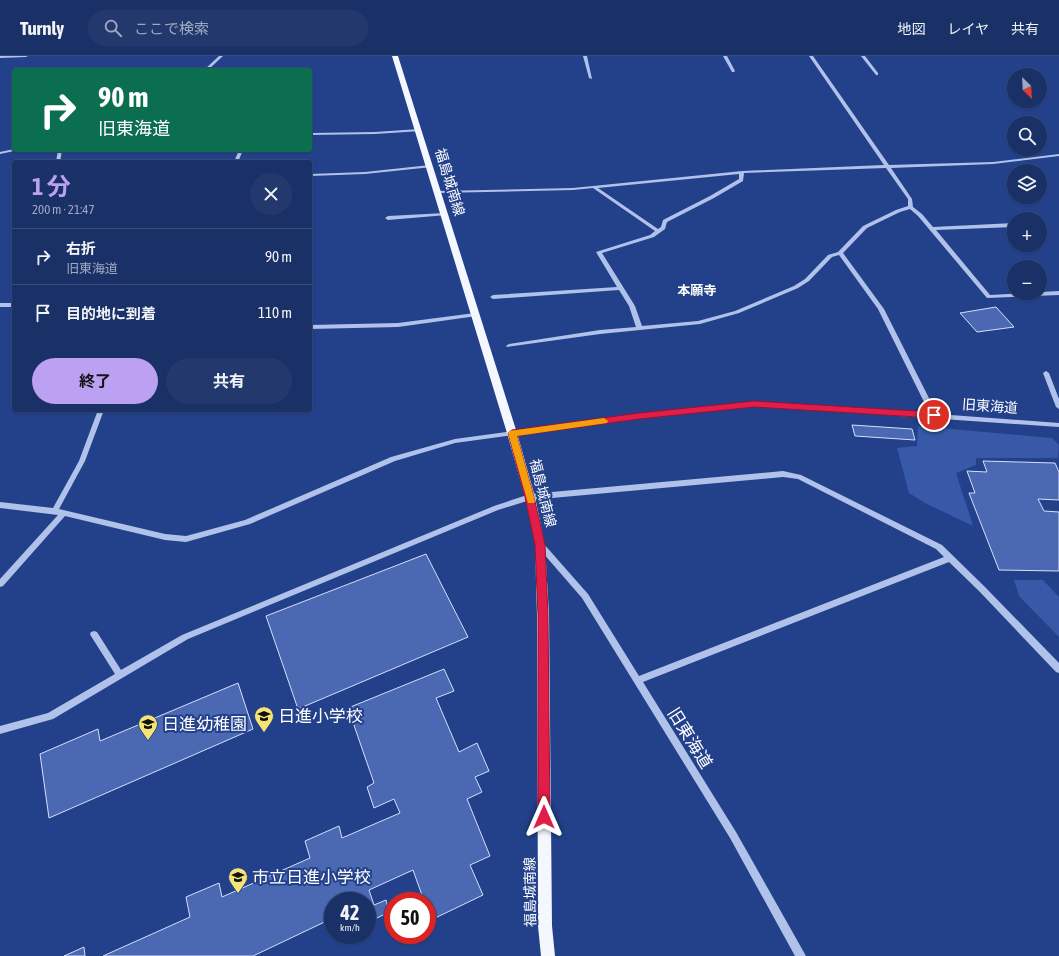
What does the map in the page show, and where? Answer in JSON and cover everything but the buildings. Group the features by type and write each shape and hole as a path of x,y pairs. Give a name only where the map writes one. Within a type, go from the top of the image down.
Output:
{"main road":[{"name":"福島城南線","path":"395,56 512,433 530,497 540,545 543,623 545,926 548,956"}],"street":[{"path":"0,57 26,56"},
{"path":"208,68 221,56"},
{"path":"585,56 591,78"},
{"path":"725,56 734,71"},
{"path":"810,56 910,199 911,207 920,215 989,297 1059,293"},
{"path":"863,56 877,74"},
{"path":"312,134 375,133 419,130"},
{"path":"0,153 12,151"},
{"path":"438,192 594,188 742,172 993,163 1059,155"},
{"path":"312,174 366,173 430,166"},
{"path":"640,329 632,306 599,252 652,236 663,228 665,221 741,180 742,172"},
{"path":"594,188 658,231"},
{"path":"509,346 600,332 698,323 737,312 796,287 807,280 830,256 840,253 865,227 898,211 911,207"},
{"path":"388,218 445,214"},
{"path":"931,229 1007,225"},
{"path":"840,253 880,309 934,415"},
{"path":"493,297 621,288"},
{"path":"0,305 12,305"},
{"path":"312,327 398,325 475,314"},
{"path":"1046,373 1059,407"},
{"name":"旧東海道","path":"0,505 55,511 165,537 186,540 247,522 394,459 455,441 639,416 754,404 934,415 1059,425"},
{"path":"55,511 82,461 100,412"},
{"path":"0,730 50,716 185,637 496,508 530,497 783,474 799,477 939,547 1059,669"},
{"path":"0,584 64,513"},
{"name":"旧東海道","path":"540,545 585,596 733,835 801,956"},
{"path":"637,680 950,558"},
{"path":"94,634 120,675"}],"shaded area":[{"path":"918,426 1052,438 1059,445 1058,458 976,458 976,465 956,473 973,526 925,503 909,493 897,448 917,446"},
{"path":"1014,580 1043,580 1059,597 1059,637 1019,596"}],"slow traffic":[{"path":"531,501 512,433 604,421"}],"place":[{"name":"日進小学校","path":"264,733"},
{"name":"日進幼稚園","path":"148,741"},
{"name":"市立日進小学校","path":"238,894"}],"district":[{"name":"本願寺","path":"697,290"}],"route":[{"path":"544,817 543,615 540,545 530,497 512,433 639,416 754,404 934,415"}]}
